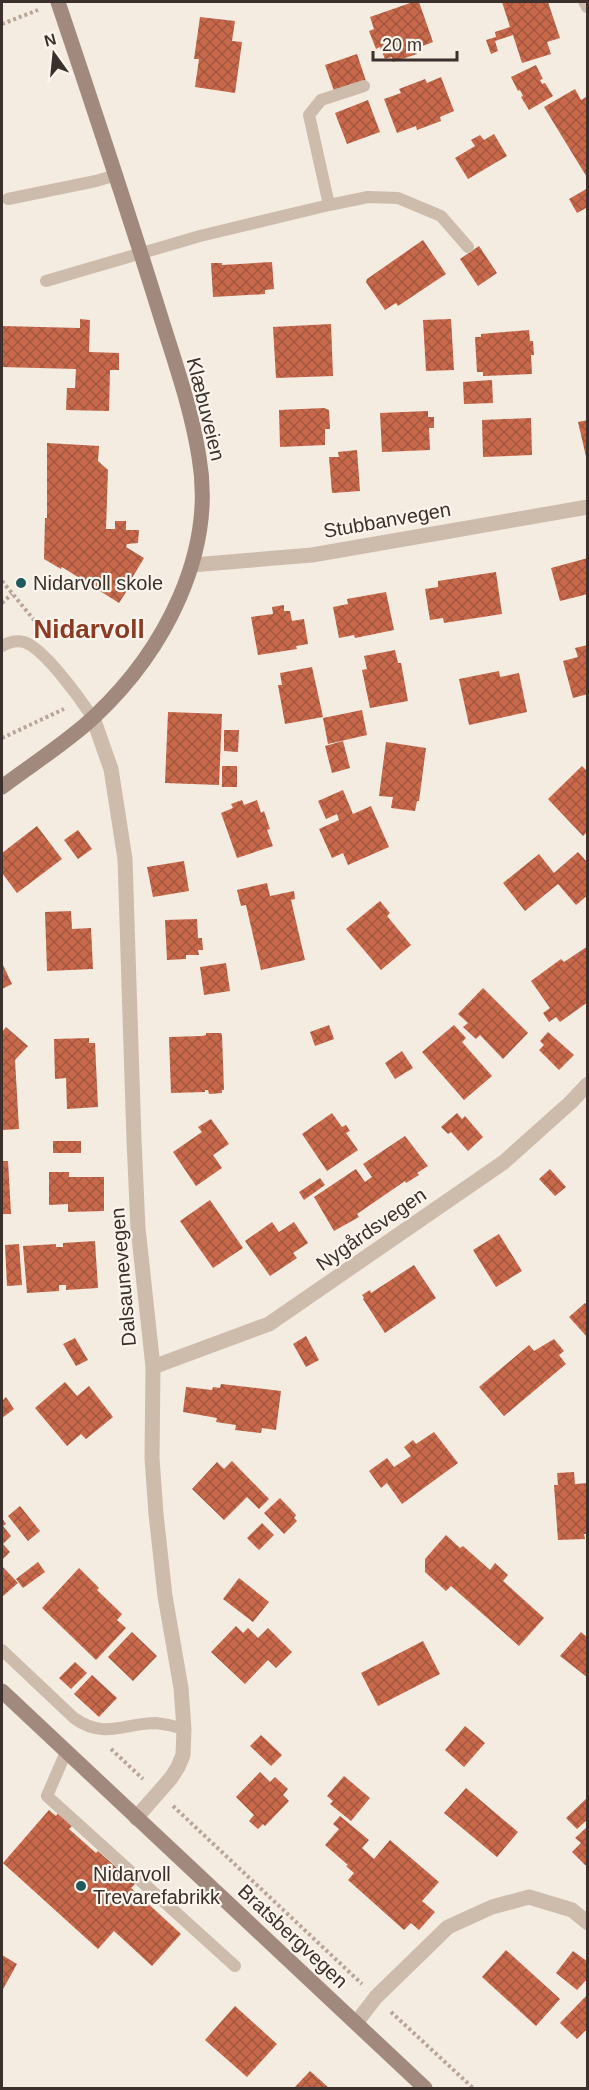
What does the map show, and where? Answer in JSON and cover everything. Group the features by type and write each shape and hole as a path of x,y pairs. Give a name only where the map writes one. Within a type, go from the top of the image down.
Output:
{"street":[{"name":"Klæbuveien","path":"2,788 93,718 127,684 145,659 182,592 192,565 202,513 200,459 184,395 116,175 58,2"},
{"name":"Stubbanvegen","path":"192,565 312,555 588,507"},
{"name":"Dalsaunevegen","path":"93,718 111,769 125,859 138,1228 153,1367 152,1458 165,1596 181,1688 184,1729 183,1755 178,1767 136,1818"},
{"name":"Nygårdsvegen","path":"153,1367 269,1324 504,1162 588,1084"},
{"name":"Bratsbergvegen","path":"2,1691 425,2088"},
{"path":"356,2023 376,1997 448,1927 492,1907 529,1897 572,1910 588,1923"}],"lane":[{"path":"329,205 309,114 321,100 364,86"},
{"path":"8,199 96,182 116,175"},
{"path":"46,281 200,236 368,197 398,198 441,216 468,247"},
{"path":"2,646 15,641 26,642 39,651 80,699 93,718"},
{"path":"2,1650 74,1718 86,1726 105,1730 154,1723 184,1729"},
{"path":"66,1752 47,1796 235,1966"}],"path":[{"path":"2,24 38,10"},
{"path":"2,603 12,594"},
{"path":"2,738 56,714 80,699"},
{"path":"86,1726 473,2088"}],"building":[{"path":"419,2 433,42 415,49 417,54 393,62 392,57 385,59 380,47 376,49 369,31 374,29 370,17"},
{"path":"502,2 548,2 560,38 547,42 551,54 522,63 513,35 495,41 498,51 491,54 486,40 496,37 495,32 510,27"},
{"path":"200,17 235,21 232,41 242,42 235,93 195,87 199,59 194,59"},
{"path":"357,54 366,81 334,91 325,65"},
{"path":"536,65 543,79 540,80 542,84 545,83 553,96 529,110 511,77"},
{"path":"441,77 454,111 440,117 441,121 417,130 416,126 397,133 384,99 401,93 399,89 425,79 427,83"},
{"path":"575,89 581,100 588,96 588,179 544,107"},
{"path":"368,100 380,132 347,144 335,113"},
{"path":"494,134 507,156 468,179 455,158 475,146 471,140 480,135 484,140"},
{"path":"588,188 588,207 577,213 569,199"},
{"path":"423,240 446,274 398,306 396,303 385,310 366,282 367,279"},
{"path":"479,246 497,273 478,286 460,259"},
{"path":"272,262 274,289 265,290 265,294 213,297 211,263 222,263 222,265"},
{"path":"80,319 90,320 89,352 119,353 119,370 110,370 109,411 66,410 67,388 75,388 76,369 2,367 2,326 80,328"},
{"path":"451,319 454,370 426,371 423,320"},
{"path":"331,324 333,376 276,378 273,327"},
{"path":"529,330 534,355 531,355 532,374 483,376 483,372 477,372 475,337 481,337 481,334"},
{"path":"492,380 493,403 464,404 463,382"},
{"path":"324,408 329,410 330,429 325,429 325,445 280,447 279,410"},
{"path":"428,411 428,417 434,417 434,428 429,428 430,450 382,452 380,413"},
{"path":"531,418 532,455 483,457 482,420"},
{"path":"588,420 588,461 587,461 578,422"},
{"path":"47,443 99,446 98,461 108,470 106,529 115,529 115,521 126,521 126,530 139,530 138,543 127,544 126,547 144,558 119,603 62,567 61,569 44,559 45,518 47,518"},
{"path":"357,450 360,491 332,493 329,457 339,457 338,452"},
{"path":"588,558 588,594 560,601 551,568"},
{"path":"496,572 502,614 444,623 443,618 430,620 425,589 438,587 438,581"},
{"path":"386,592 394,630 355,638 354,635 339,638 333,607 348,604 347,599"},
{"path":"284,605 284,611 290,611 292,621 304,619 308,644 296,646 297,649 258,655 251,617 273,614 272,607"},
{"path":"588,645 588,694 573,698 563,661 578,657 575,648"},
{"path":"395,650 398,663 401,663 408,701 370,708 362,670 367,669 364,656"},
{"path":"312,667 323,717 285,724 278,685 282,685 280,673"},
{"path":"499,671 500,677 519,673 527,712 469,725 459,679"},
{"path":"362,710 367,735 328,744 323,718"},
{"path":"168,712 222,714 219,785 165,783"},
{"path":"224,730 239,730 238,752 224,751"},
{"path":"343,741 350,768 332,773 325,746"},
{"path":"386,742 426,748 419,801 417,801 415,811 391,808 393,797 379,796"},
{"path":"222,766 237,766 237,787 222,787"},
{"path":"582,766 588,772 588,831 583,836 548,799"},
{"path":"343,790 353,814 371,806 389,847 348,865 343,853 332,858 319,829 339,820 337,814 326,819 318,801"},
{"path":"242,800 244,805 257,800 261,813 264,811 270,829 267,830 273,846 237,858 221,813 233,808 231,804"},
{"path":"37,826 62,859 17,893 2,873 2,853"},
{"path":"78,830 92,849 78,859 64,840"},
{"path":"578,852 588,863 588,895 576,905 558,884 525,911 503,883 539,854 554,873"},
{"path":"184,861 189,891 153,897 147,867"},
{"path":"267,883 270,896 294,891 295,899 291,900 305,960 261,970 246,905 241,906 237,890"},
{"path":"380,901 390,913 387,916 411,945 381,970 346,929"},
{"path":"71,911 72,929 91,928 93,969 47,971 45,912"},
{"path":"197,919 198,938 202,938 203,950 198,950 199,955 186,955 186,959 167,960 165,920"},
{"path":"588,946 588,1002 560,1022 556,1017 549,1022 543,1013 550,1008 531,981 561,959 564,962"},
{"path":"2,963 12,984 2,989"},
{"path":"226,963 230,991 204,995 200,967"},
{"path":"483,988 528,1033 503,1059 480,1035 476,1039 463,1027 468,1023 458,1014"},
{"path":"329,1025 334,1039 315,1046 310,1032"},
{"path":"454,1025 466,1038 462,1042 492,1076 464,1100 422,1052"},
{"path":"6,1027 28,1046 15,1060 19,1129 2,1130 2,1032"},
{"path":"548,1032 574,1055 559,1070 539,1050 544,1045 540,1041"},
{"path":"206,1033 221,1033 222,1035 224,1090 222,1093 209,1094 208,1090 171,1093 169,1037 202,1036"},
{"path":"89,1038 89,1043 95,1043 98,1107 67,1109 66,1078 55,1079 54,1039"},
{"path":"402,1051 413,1068 395,1079 385,1063"},
{"path":"332,1113 342,1127 346,1125 350,1131 346,1133 358,1150 327,1171 302,1134"},
{"path":"457,1113 462,1119 465,1116 483,1137 468,1151 451,1132 448,1134 441,1127"},
{"path":"211,1119 229,1144 213,1155 222,1168 196,1186 173,1152 202,1132 198,1127"},
{"path":"405,1136 428,1166 417,1173 419,1175 406,1183 405,1181 357,1214 359,1217 334,1231 314,1197 356,1169 365,1182 372,1177 363,1164"},
{"path":"53,1141 81,1141 81,1153 53,1153"},
{"path":"2,1161 8,1161 11,1214 2,1214"},
{"path":"550,1169 566,1187 555,1196 539,1179"},
{"path":"49,1172 69,1172 69,1177 104,1177 104,1211 68,1212 68,1204 49,1205"},
{"path":"320,1178 325,1185 304,1200 299,1192"},
{"path":"210,1200 243,1248 213,1268 180,1221"},
{"path":"272,1222 279,1232 294,1222 308,1243 293,1253 297,1258 270,1276 245,1241"},
{"path":"499,1234 522,1271 496,1287 473,1250"},
{"path":"95,1241 98,1288 66,1290 66,1285 59,1285 59,1291 27,1293 23,1246 56,1244 56,1247 63,1247 63,1243"},
{"path":"19,1244 22,1285 7,1286 5,1245"},
{"path":"414,1265 436,1298 385,1333 362,1295 370,1290 371,1293"},
{"path":"585,1303 588,1306 588,1338 569,1317"},
{"path":"306,1336 319,1360 306,1367 293,1344"},
{"path":"75,1338 88,1360 76,1366 63,1344"},
{"path":"554,1339 564,1351 559,1355 566,1364 504,1416 479,1387 529,1345 534,1351"},
{"path":"65,1382 77,1396 89,1386 113,1417 86,1439 81,1434 67,1446 35,1408"},
{"path":"221,1384 281,1391 276,1430 262,1428 261,1433 235,1430 236,1425 216,1422 217,1418 183,1412 186,1387 212,1390 213,1387 220,1388"},
{"path":"6,1397 14,1409 2,1418 2,1401"},
{"path":"434,1432 458,1463 402,1504 387,1483 381,1488 369,1471 387,1458 394,1467 411,1456 404,1447 413,1440 416,1444"},
{"path":"232,1461 269,1499 259,1509 247,1497 224,1520 192,1489 217,1462 224,1469"},
{"path":"574,1472 575,1484 588,1483 588,1534 584,1534 585,1539 558,1540 554,1485 558,1485 557,1473"},
{"path":"280,1498 296,1515 294,1518 297,1521 284,1534 264,1513"},
{"path":"20,1506 40,1531 28,1541 8,1516"},
{"path":"2,1518 6,1524 3,1526 11,1536 3,1544 10,1552 2,1560"},
{"path":"262,1523 274,1535 259,1550 247,1538"},
{"path":"446,1535 460,1548 463,1546 490,1570 495,1563 508,1575 503,1581 544,1618 519,1646 451,1586 446,1591 425,1572 425,1559"},
{"path":"38,1562 45,1572 23,1588 16,1579"},
{"path":"2,1566 18,1583 2,1597"},
{"path":"79,1568 99,1588 97,1590 122,1614 117,1620 126,1628 96,1660 42,1608"},
{"path":"239,1578 269,1602 253,1622 223,1599"},
{"path":"236,1626 243,1633 248,1628 258,1638 268,1628 292,1652 276,1668 268,1660 245,1684 211,1652"},
{"path":"132,1632 157,1656 133,1681 108,1657"},
{"path":"581,1632 588,1638 588,1678 560,1656"},
{"path":"423,1641 440,1674 378,1706 361,1673"},
{"path":"75,1662 87,1673 71,1689 59,1678"},
{"path":"92,1675 117,1698 99,1717 74,1694"},
{"path":"465,1726 485,1743 464,1767 445,1750"},
{"path":"261,1735 282,1755 271,1766 250,1746"},
{"path":"260,1772 270,1782 275,1777 288,1789 283,1795 289,1801 265,1826 263,1824 258,1829 249,1821 254,1815 236,1797"},
{"path":"344,1776 370,1798 351,1821 330,1804 333,1801 327,1796"},
{"path":"466,1788 518,1832 497,1857 444,1813"},
{"path":"588,1797 588,1819 577,1829 566,1818"},
{"name":"Nidarvoll Trevarefabrikk","path":"49,1810 56,1816 59,1812 73,1825 69,1829 135,1884 131,1888 181,1934 152,1966 114,1931 98,1949 3,1863"},
{"path":"340,1816 369,1840 362,1848 374,1859 390,1840 439,1882 422,1901 435,1912 419,1930 411,1923 404,1930 348,1880 354,1873 325,1845 339,1829 333,1824"},
{"path":"588,1826 588,1868 572,1852 581,1843 575,1838"},
{"path":"506,1950 560,1999 536,2026 482,1977"},
{"path":"573,1951 588,1962 588,1978 577,1990 556,1973"},
{"path":"2,1955 17,1964 2,1991"},
{"path":"588,1994 588,2028 577,2039 560,2023"},
{"path":"235,2006 277,2044 247,2077 205,2040"},
{"path":"310,2071 329,2088 294,2088"}],"place":[{"name":"Nidarvoll skole","path":"21,583"},
{"name":"Nidarvoll Trevarefabrikk","path":"81,1886"}],"district":[{"name":"Nidarvoll","path":"89,629"}]}
